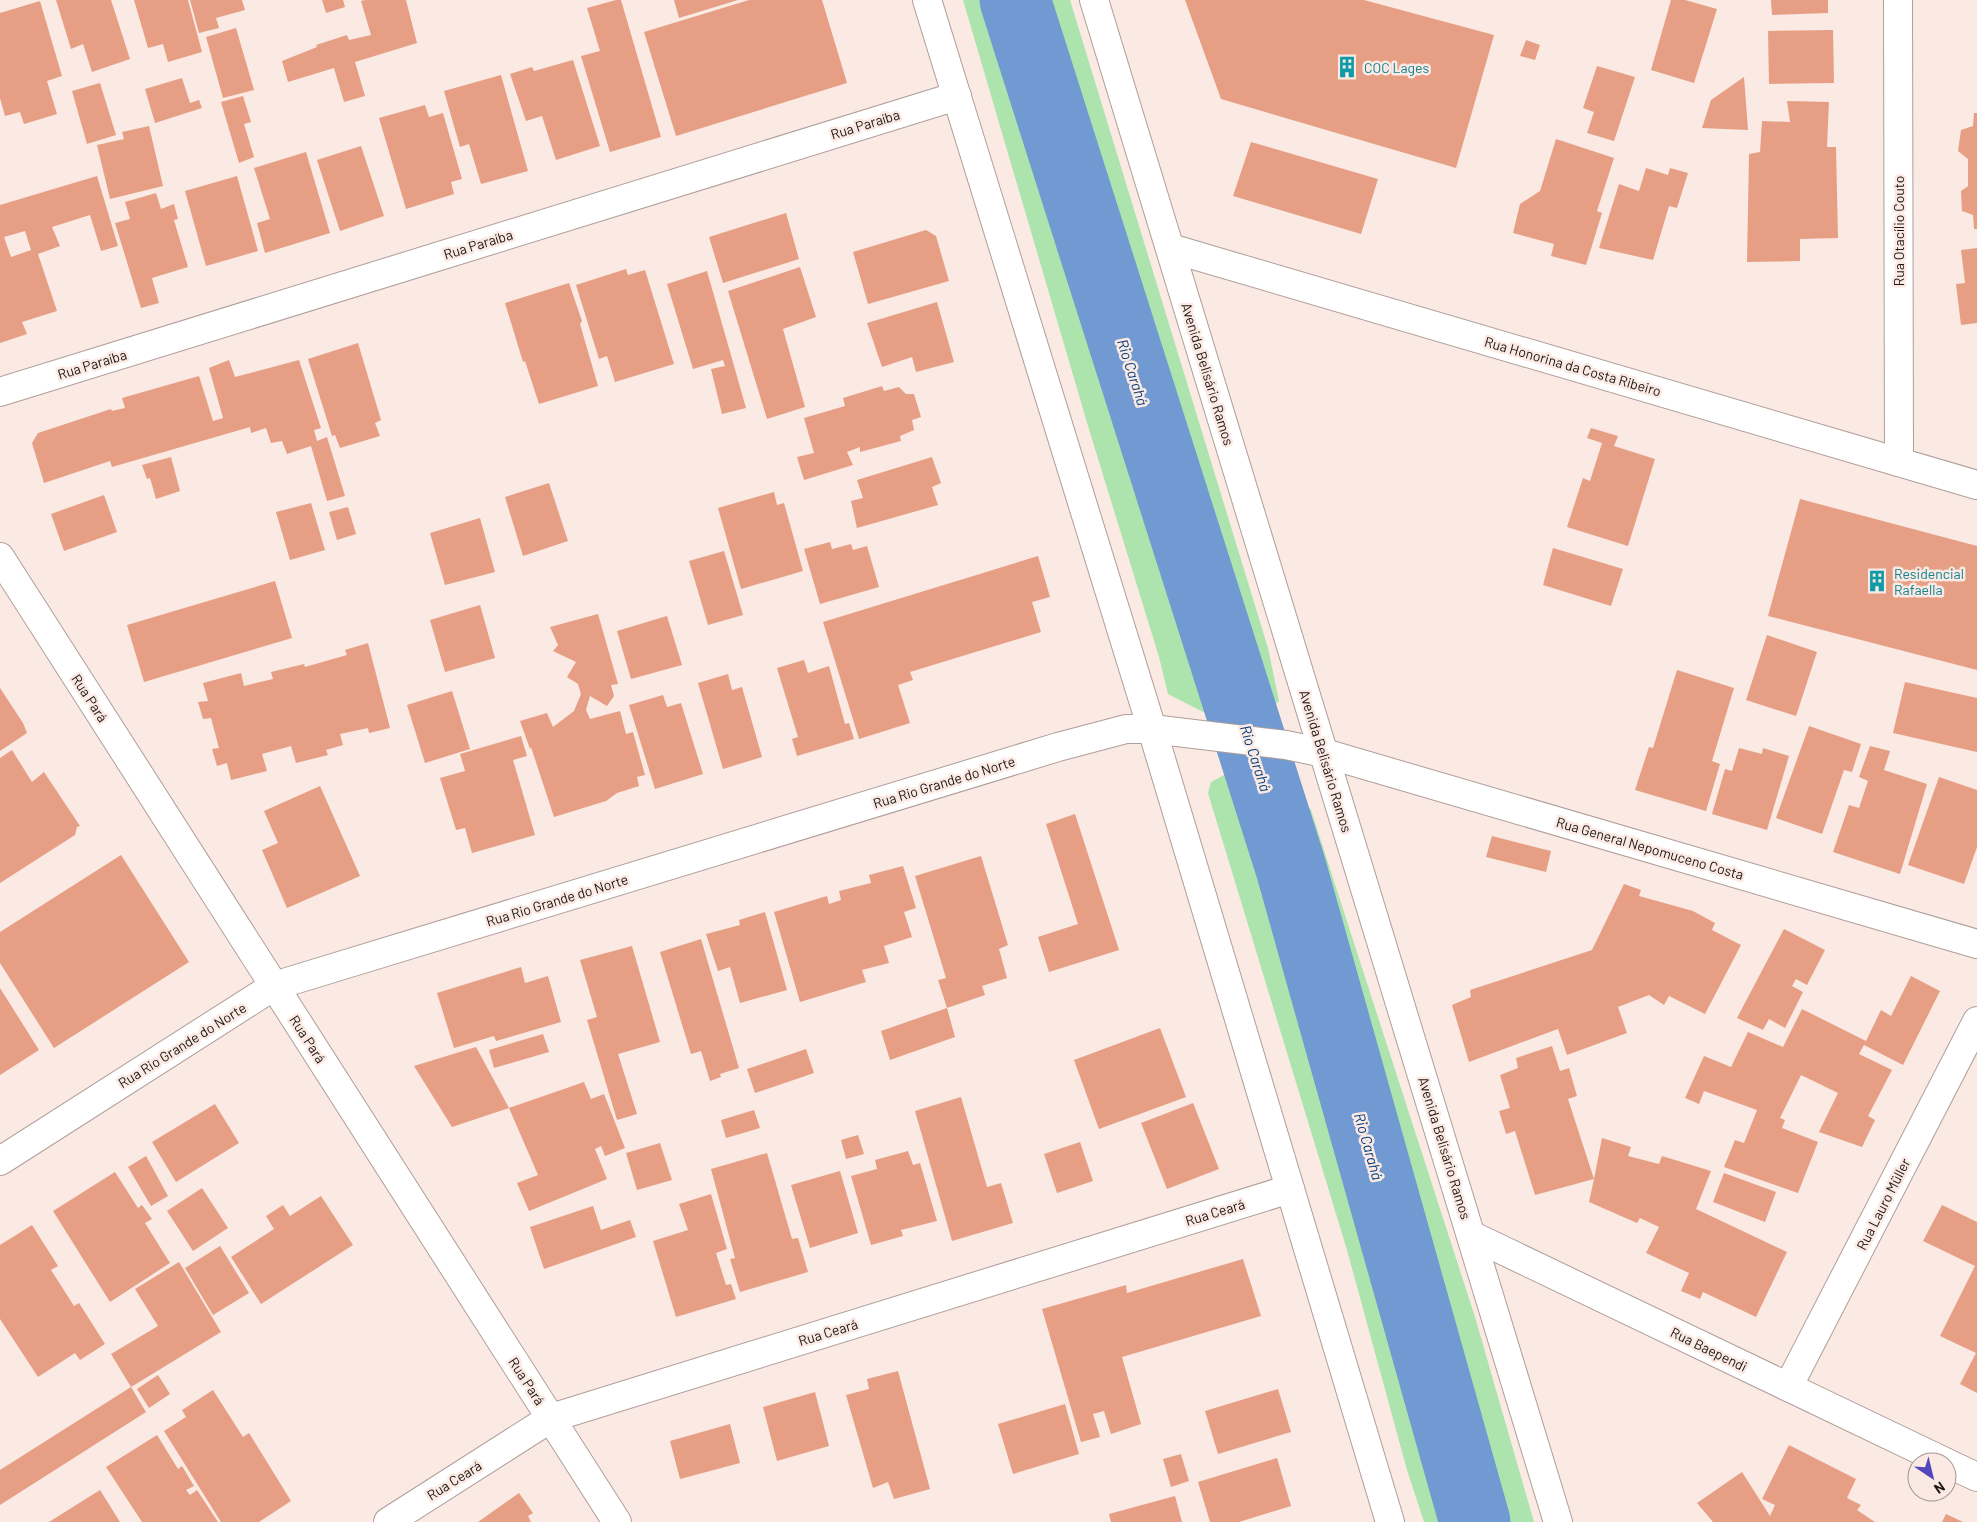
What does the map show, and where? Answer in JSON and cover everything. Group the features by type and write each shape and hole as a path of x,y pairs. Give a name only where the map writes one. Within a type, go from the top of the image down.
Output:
{"street":[{"path":"927,0 1152,729 1390,1522"},
{"name":"Avenida Belisário Ramos","path":"1094,0 1558,1522"},
{"name":"Rua Otacílio Couto","path":"1898,0 1899,462"},
{"name":"Rua Paraíba","path":"0,392 957,96"},
{"name":"Rua Honorina da Costa Ribeiro","path":"1170,248 1977,485"},
{"name":"Rua Pará","path":"0,556 617,1522"},
{"name":"Rua Rio Grande do Norte","path":"0,1161 274,986 1098,735 1126,729 1152,729 1286,745"},
{"name":"Rua General Nepomuceno Costa","path":"1286,745 1324,752 1977,944"},
{"name":"Rua Lauro Müller","path":"1788,1387 1977,1020"},
{"name":"Rua Ceará","path":"388,1522 551,1418 1290,1189"},
{"name":"Rua Baependi","path":"1472,1236 1925,1452"},
{"name":"Rua Baependi","path":"1957,1467 1977,1477"}],"green space":[{"path":"963,0 1070,0 1268,648 1279,701 1261,717 1203,712 1168,694 1159,657 1088,426"},
{"path":"1233,773 1292,783 1311,810 1475,1317 1534,1522 1424,1522 1407,1470 1347,1250 1208,793 1211,782 1224,775"}],"building":[{"path":"56,0 111,0 130,59 92,72 83,44 71,49"},
{"path":"134,0 188,0 202,52 168,62 163,44 148,48"},
{"path":"190,0 242,0 245,10 216,18 219,28 199,33"},
{"path":"322,0 343,0 345,7 326,13"},
{"path":"406,0 417,43 355,62 365,96 344,102 334,68 288,82 282,61 317,47 316,45 347,35 349,40 371,35 361,1"},
{"path":"621,0 661,137 610,152 581,56 600,51 587,8"},
{"path":"674,0 738,0 679,18"},
{"path":"749,0 822,0 847,83 676,136 644,32"},
{"name":"COC Lages","path":"1185,0 1364,0 1494,35 1456,168 1221,99"},
{"path":"1671,0 1685,0 1717,9 1694,83 1651,70"},
{"path":"1771,0 1828,0 1828,13 1772,15"},
{"path":"40,1 62,76 47,81 57,114 24,124 20,112 5,116 0,98 0,13"},
{"path":"236,28 254,90 223,98 206,37"},
{"path":"1833,30 1834,83 1769,84 1768,31"},
{"path":"1526,40 1540,45 1535,60 1520,56"},
{"path":"573,60 600,146 556,160 542,116 526,121 510,74 532,67 534,71"},
{"path":"1597,66 1635,77 1614,141 1587,133 1594,112 1583,108"},
{"path":"501,75 528,171 481,184 469,144 460,147 444,91"},
{"path":"1744,77 1748,130 1702,128 1711,100"},
{"path":"182,78 190,103 199,100 202,108 155,123 145,89"},
{"path":"100,83 116,135 87,144 72,91"},
{"path":"243,96 251,122 244,124 254,157 239,163 221,102"},
{"path":"1787,101 1829,102 1827,147 1836,147 1838,238 1800,239 1800,261 1747,262 1749,154 1760,152 1762,121 1790,122"},
{"path":"425,105 429,117 443,113 462,179 451,182 454,194 406,209 379,118"},
{"path":"1974,113 1977,113 1977,229 1974,229 1973,215 1962,211 1961,191 1968,186 1968,159 1958,151 1961,130 1973,126"},
{"path":"149,126 163,186 110,199 97,145 124,139 122,132"},
{"path":"1556,139 1614,158 1597,211 1602,213 1586,265 1551,256 1554,244 1513,233 1520,204 1540,191"},
{"path":"1251,142 1378,179 1361,234 1233,196"},
{"path":"361,146 384,216 340,231 317,160"},
{"path":"306,152 330,233 265,253 257,223 270,219 254,168"},
{"path":"1646,168 1668,175 1670,168 1688,173 1677,208 1669,206 1653,260 1599,248 1619,184 1639,191"},
{"path":"97,176 118,246 101,251 90,215 52,227 60,246 38,254 57,311 22,322 27,334 0,343 0,205","holes":["25,231 31,250 11,257 4,237"]},
{"path":"237,176 258,251 206,266 185,191"},
{"path":"156,193 161,209 174,204 178,219 174,220 188,267 152,278 159,303 141,308 115,223 130,219 125,202"},
{"path":"786,213 799,259 723,283 709,237"},
{"path":"926,230 936,236 949,281 868,304 853,252"},
{"path":"1977,248 1977,323 1961,325 1956,284 1965,283 1961,250"},
{"path":"800,267 816,317 783,329 805,407 767,419 728,291"},
{"path":"626,269 628,275 645,270 674,364 615,382 607,356 599,359 576,285"},
{"path":"707,271 746,408 722,414 711,369 725,366 723,360 693,369 667,284"},
{"path":"569,283 582,321 580,324 598,386 539,404 525,361 523,362 505,303"},
{"path":"937,302 954,362 916,372 912,357 882,367 867,323"},
{"path":"358,343 381,420 375,423 380,436 340,448 335,435 332,436 308,359"},
{"path":"229,360 235,377 299,360 321,428 314,430 317,441 327,437 345,496 327,501 311,446 287,454 282,441 271,443 266,428 251,433 250,427 112,467 110,461 44,483 32,443 38,433 111,409 112,411 125,408 122,398 199,376 213,421 223,418 209,368"},
{"path":"882,386 884,391 899,387 906,394 914,394 921,417 912,420 914,430 900,436 901,441 860,452 860,447 847,452 853,465 804,480 797,457 814,453 804,418 845,406 843,398"},
{"path":"1591,428 1618,436 1614,446 1655,459 1628,546 1567,527 1583,478 1590,481 1602,443 1587,438"},
{"path":"171,457 180,491 156,499 150,478 147,479 142,465"},
{"path":"932,457 941,483 932,487 938,505 857,528 851,501 863,498 857,480"},
{"path":"549,483 568,541 523,556 505,497"},
{"path":"774,492 777,505 784,503 803,571 741,589 718,508"},
{"path":"104,495 117,532 64,551 51,514"},
{"name":"Residencial Rafaella","path":"1800,499 1977,546 1977,670 1768,616"},
{"path":"311,503 325,550 290,560 276,512"},
{"path":"348,507 356,534 337,540 329,512"},
{"path":"480,518 495,572 445,585 430,533"},
{"path":"830,542 832,549 851,544 853,550 867,546 879,587 820,604 804,549"},
{"path":"1553,548 1623,569 1611,606 1543,585"},
{"path":"724,551 743,615 708,625 689,561"},
{"path":"1038,556 1050,597 1032,602 1041,632 910,672 913,680 898,685 910,723 859,739 823,622"},
{"path":"275,581 292,638 144,682 127,625"},
{"path":"480,605 495,658 445,672 430,620"},
{"path":"598,614 618,684 611,685 614,696 607,706 590,696 586,710 590,719 620,711 626,734 633,732 645,775 637,777 639,786 617,793 606,801 554,817 531,747 530,749 520,721 547,713 553,727 574,711 581,694 578,684 567,677 576,662 553,651 558,645 550,627"},
{"path":"667,616 682,665 631,679 617,631"},
{"path":"1767,635 1817,652 1796,716 1746,700"},
{"path":"368,643 390,728 369,733 368,728 340,734 343,745 326,750 328,755 296,763 291,746 262,754 267,771 231,780 227,763 217,766 212,749 219,748 211,718 203,719 198,702 208,701 203,683 241,673 244,686 273,679 271,672 304,664 305,667 347,655 345,650"},
{"path":"804,660 808,673 829,666 845,724 849,723 854,739 797,756 792,739 798,737 777,668"},
{"path":"1677,670 1734,688 1712,761 1720,764 1706,811 1635,790 1649,747 1653,748"},
{"path":"728,674 732,690 742,687 762,757 723,769 698,683"},
{"path":"1905,682 1977,698 1977,752 1893,733"},
{"path":"0,688 23,723 27,733 0,751"},
{"path":"452,691 470,749 425,763 407,705"},
{"path":"663,695 667,707 681,703 703,774 655,789 629,705"},
{"path":"1809,726 1861,744 1852,772 1844,770 1822,834 1776,818"},
{"path":"521,736 527,756 513,760 535,835 472,853 465,828 456,830 440,778 465,771 460,754"},
{"path":"1870,746 1890,751 1884,770 1927,784 1900,874 1833,852 1849,805 1859,808 1868,781 1859,777"},
{"path":"1739,748 1762,754 1763,748 1789,756 1767,830 1712,814 1725,769 1732,771"},
{"path":"12,750 32,782 44,772 80,826 77,827 75,835 0,883 0,758"},
{"path":"1939,777 1977,790 1977,847 1964,884 1908,865"},
{"path":"320,786 360,876 287,908 262,850 278,843 264,811"},
{"path":"1075,814 1119,950 1049,972 1038,937 1078,924 1046,824"},
{"path":"1492,836 1551,851 1546,872 1486,857"},
{"path":"121,855 189,962 54,1048 0,963 0,932"},
{"path":"981,856 1008,945 999,949 1007,978 982,986 985,995 947,1008 938,980 946,978 915,876"},
{"path":"903,866 916,908 904,912 912,937 884,946 889,963 862,970 866,982 800,1002 774,912 827,896 829,904 841,900 839,891 871,883 869,875"},
{"path":"1624,884 1641,890 1639,896 1693,911 1715,923 1712,930 1741,945 1705,1014 1669,996 1664,1005 1649,995 1618,1007 1627,1033 1567,1055 1558,1029 1469,1062 1452,1005 1471,997 1470,990 1592,950"},
{"path":"765,912 787,990 740,1003 730,967 718,971 706,934 740,925 739,920"},
{"path":"1784,929 1825,950 1807,985 1796,979 1792,986 1803,992 1785,1028 1769,1019 1763,1030 1737,1018"},
{"path":"701,939 739,1068 720,1074 721,1077 710,1081 701,1051 691,1054 660,952"},
{"path":"632,946 660,1042 618,1054 637,1114 617,1120 587,1020 597,1017 580,960"},
{"path":"521,967 525,983 548,976 561,1022 496,1041 494,1036 454,1048 437,993"},
{"path":"1911,976 1940,991 1903,1065 1864,1045 1859,1054 1892,1070 1868,1116 1875,1120 1862,1147 1819,1132 1838,1093 1801,1075 1780,1118 1785,1120 1782,1128 1818,1142 1798,1193 1724,1167 1735,1140 1744,1143 1757,1110 1704,1091 1699,1104 1685,1098 1704,1056 1731,1067 1748,1032 1783,1047 1802,1009 1866,1041 1881,1010 1891,1016"},
{"path":"0,988 39,1050 0,1075"},
{"path":"947,1008 955,1037 890,1060 881,1031"},
{"path":"1160,1028 1186,1097 1099,1129 1074,1060"},
{"path":"543,1034 549,1052 494,1068 489,1050"},
{"path":"1552,1046 1560,1071 1569,1068 1577,1096 1568,1099 1594,1179 1535,1195 1515,1131 1506,1134 1499,1111 1510,1108 1500,1075 1518,1068 1516,1058"},
{"path":"476,1047 509,1108 452,1127 414,1066"},
{"path":"806,1049 814,1073 755,1093 747,1069"},
{"path":"584,1082 591,1099 604,1094 625,1148 605,1156 601,1146 595,1149 607,1179 529,1211 517,1183 538,1175 509,1108"},
{"path":"961,1097 987,1187 1001,1183 1013,1223 952,1241 915,1111"},
{"path":"1193,1103 1219,1169 1167,1189 1141,1123"},
{"path":"215,1104 239,1143 176,1182 152,1142"},
{"path":"754,1110 760,1128 726,1138 721,1120"},
{"path":"858,1135 864,1154 846,1159 841,1140"},
{"path":"1602,1138 1631,1147 1628,1156 1659,1164 1662,1156 1711,1171 1696,1209 1787,1252 1756,1317 1703,1292 1700,1299 1681,1291 1689,1273 1646,1253 1659,1227 1640,1218 1637,1223 1589,1202"},
{"path":"1080,1142 1093,1181 1057,1193 1044,1154"},
{"path":"660,1143 672,1180 637,1190 626,1153"},
{"path":"908,1151 913,1165 920,1163 937,1221 901,1230 903,1236 871,1245 851,1176 877,1169 875,1160"},
{"path":"767,1153 792,1239 798,1238 808,1272 740,1292 730,1259 735,1258 711,1169"},
{"path":"146,1156 168,1196 151,1206 128,1167"},
{"path":"840,1171 858,1233 810,1248 791,1185"},
{"path":"115,1172 138,1208 142,1205 152,1219 145,1223 170,1263 110,1302 53,1211"},
{"path":"1724,1173 1776,1192 1765,1222 1713,1202"},
{"path":"202,1188 228,1228 193,1251 167,1211"},
{"path":"711,1194 727,1249 716,1253 726,1285 731,1284 736,1299 676,1317 653,1241 688,1230 679,1204"},
{"path":"321,1196 353,1245 261,1304 231,1257 274,1229 266,1216 283,1205 290,1216"},
{"path":"1942,1205 1977,1222 1977,1393 1960,1384 1976,1353 1940,1336 1975,1266 1923,1241"},
{"path":"593,1206 601,1230 630,1220 636,1237 544,1269 530,1227"},
{"path":"32,1225 58,1266 51,1270 74,1306 79,1303 105,1344 80,1360 75,1353 38,1377 0,1319 0,1245"},
{"path":"220,1246 249,1293 213,1315 185,1268"},
{"path":"1243,1259 1261,1316 1122,1357 1141,1424 1111,1434 1104,1411 1093,1414 1100,1437 1081,1442 1042,1309 1126,1285 1127,1293"},
{"path":"179,1262 221,1332 131,1387 111,1354 158,1326 135,1289"},
{"path":"898,1371 930,1489 894,1499 888,1482 873,1488 846,1395 869,1389 867,1379"},
{"path":"158,1375 170,1394 149,1408 137,1389"},
{"path":"131,1387 146,1412 0,1505 0,1470"},
{"path":"1278,1389 1291,1432 1218,1454 1205,1411"},
{"path":"213,1390 243,1437 249,1433 291,1501 259,1522 221,1522 164,1431 186,1417 182,1410"},
{"path":"815,1392 829,1446 777,1461 763,1407"},
{"path":"1065,1404 1079,1454 1013,1474 998,1424"},
{"path":"730,1424 740,1463 680,1479 670,1441"},
{"path":"157,1435 178,1469 182,1466 194,1486 186,1490 190,1495 197,1490 218,1522 142,1522 106,1467"},
{"path":"1789,1445 1856,1479 1847,1498 1861,1505 1857,1510 1875,1522 1713,1522 1697,1503 1742,1472 1770,1516 1775,1505 1762,1499"},
{"path":"1181,1454 1189,1481 1171,1487 1163,1459"},
{"path":"1277,1458 1291,1506 1239,1522 1210,1522 1198,1482"},
{"path":"100,1490 120,1522 49,1522"},
{"path":"519,1493 533,1513 528,1516 531,1522 478,1522"},
{"path":"1175,1496 1182,1522 1111,1522 1109,1514"},
{"path":"1946,1514 1963,1522 1942,1522"}],"waterway":[{"name":"Rio Carahá","path":"1015,0 1291,868 1475,1522"}],"place":[{"name":"COC Lages","path":"1347,67"},
{"name":"Residencial Rafaella","path":"1877,581"}]}
